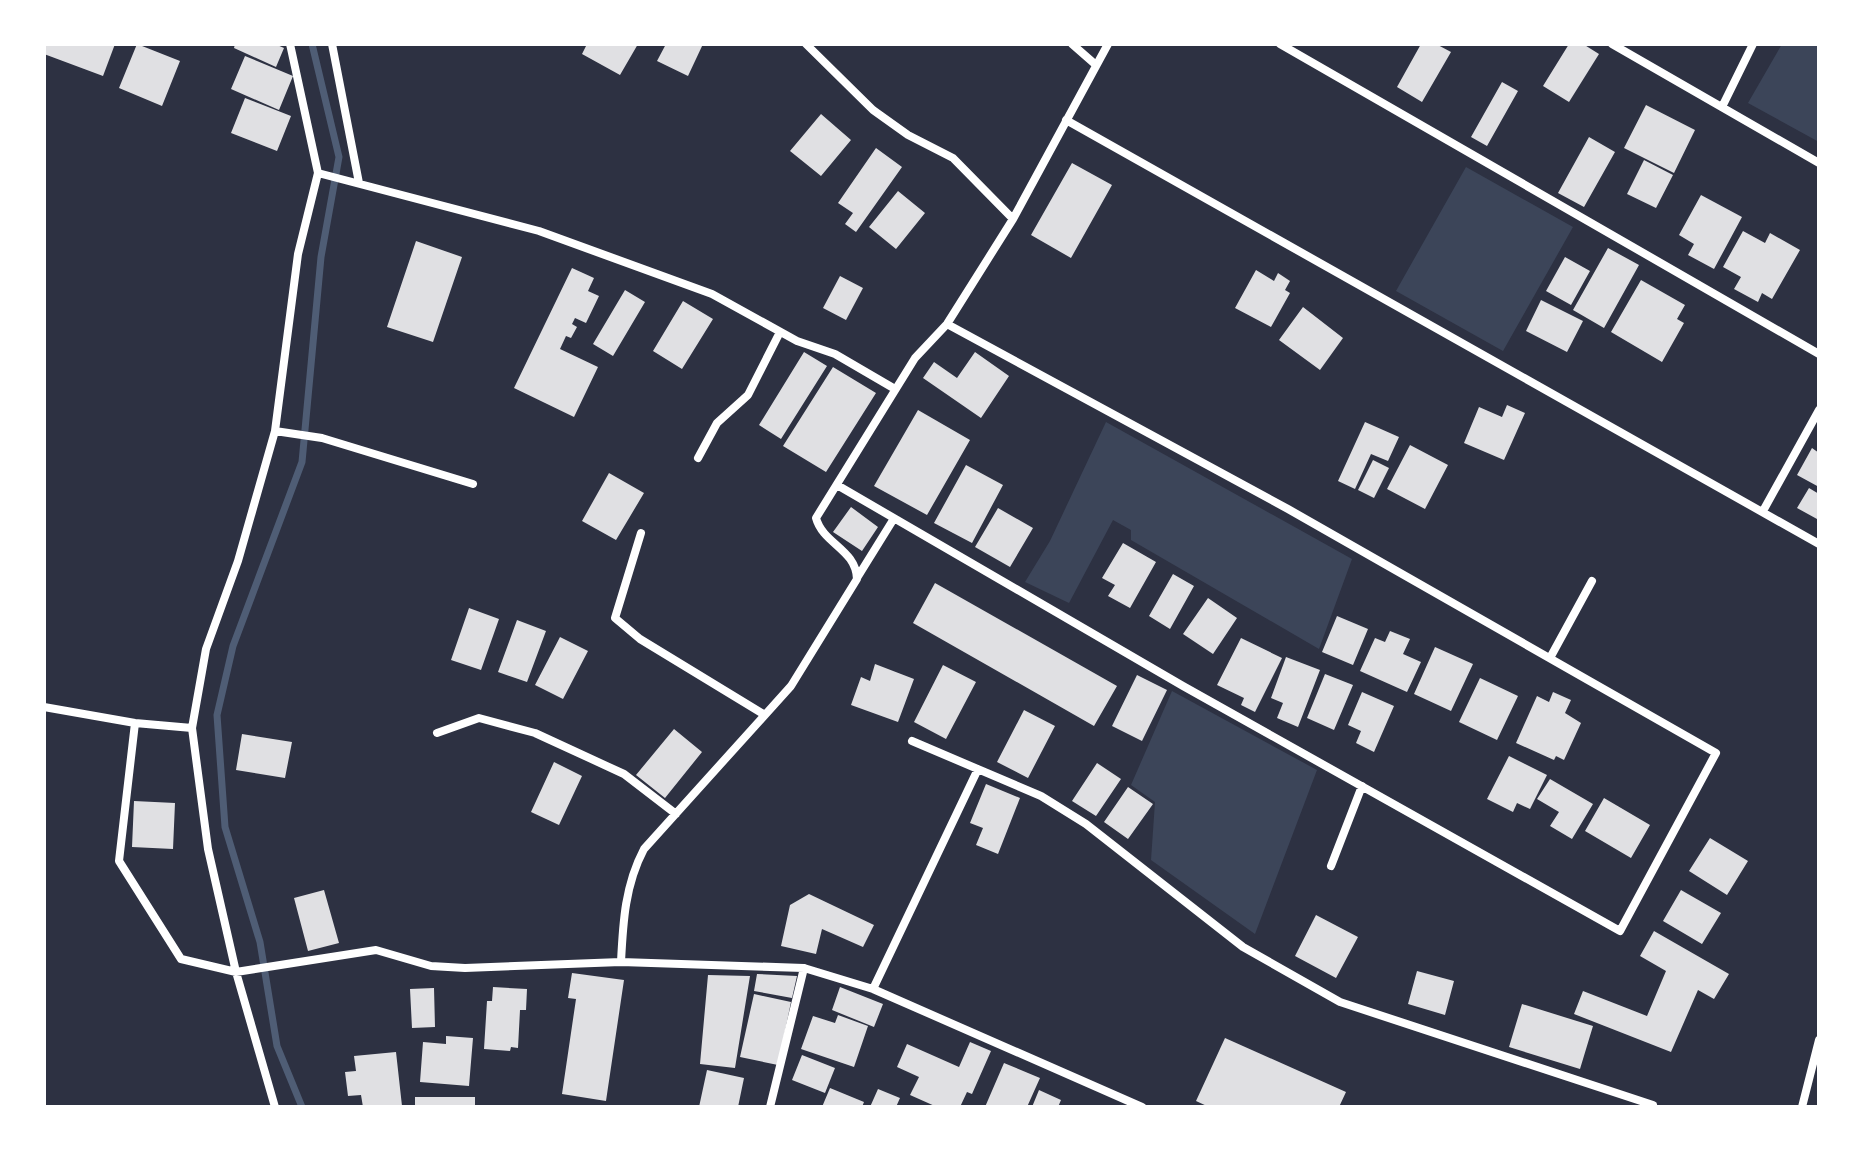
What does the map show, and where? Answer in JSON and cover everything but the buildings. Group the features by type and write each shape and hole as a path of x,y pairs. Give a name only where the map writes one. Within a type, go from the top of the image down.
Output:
{"street":[{"path":"275,1107 236,972 208,849 192,728 206,649 238,561 275,431 298,254 322,174 290,44"},
{"path":"332,44 359,183"},
{"path":"806,44 873,110 908,135 953,158 981,183 1013,219"},
{"path":"1072,44 1096,65"},
{"path":"857,579 852,559 817,524 816,518 915,358 947,324 1013,219 1108,44"},
{"path":"1280,44 1819,354"},
{"path":"1612,44 1819,163"},
{"path":"1722,107 1753,44"},
{"path":"1066,120 1819,544"},
{"path":"322,174 539,231 712,294 780,332 835,354 895,389"},
{"path":"837,485 893,520 1620,931 1716,753 1288,509 947,324"},
{"path":"698,458 717,423 748,395 780,332"},
{"path":"1763,511 1819,410"},
{"path":"275,431 322,438 473,484"},
{"path":"621,962 624,906 634,867 644,849 791,686 893,520"},
{"path":"641,533 615,618 640,639 765,715"},
{"path":"1550,658 1592,581"},
{"path":"44,707 135,723 192,728"},
{"path":"437,733 479,718 535,733 624,774 676,814"},
{"path":"135,723 119,861 181,959 236,972 376,950 431,966 465,968 621,962 804,968 873,989 1142,1107"},
{"path":"912,741 1041,796 1086,824 1243,947 1340,1002 1653,1105"},
{"path":"873,989 978,769"},
{"path":"1331,866 1362,786"},
{"path":"770,1107 804,968"},
{"path":"1802,1107 1819,1040"}],"shaded area":[{"path":"1782,44 1819,44 1819,142 1748,103"},
{"path":"1466,167 1573,227 1503,351 1396,291"},
{"path":"1106,422 1352,559 1319,649 1131,540 1131,530 1113,520 1069,603 1025,582 1050,541"},
{"path":"1172,691 1317,770 1255,934 1151,860 1155,802 1131,785"}],"waterway":[{"path":"302,1107 277,1046 260,942 225,827 217,715 233,646 302,462 321,257 339,157 312,44"}]}
